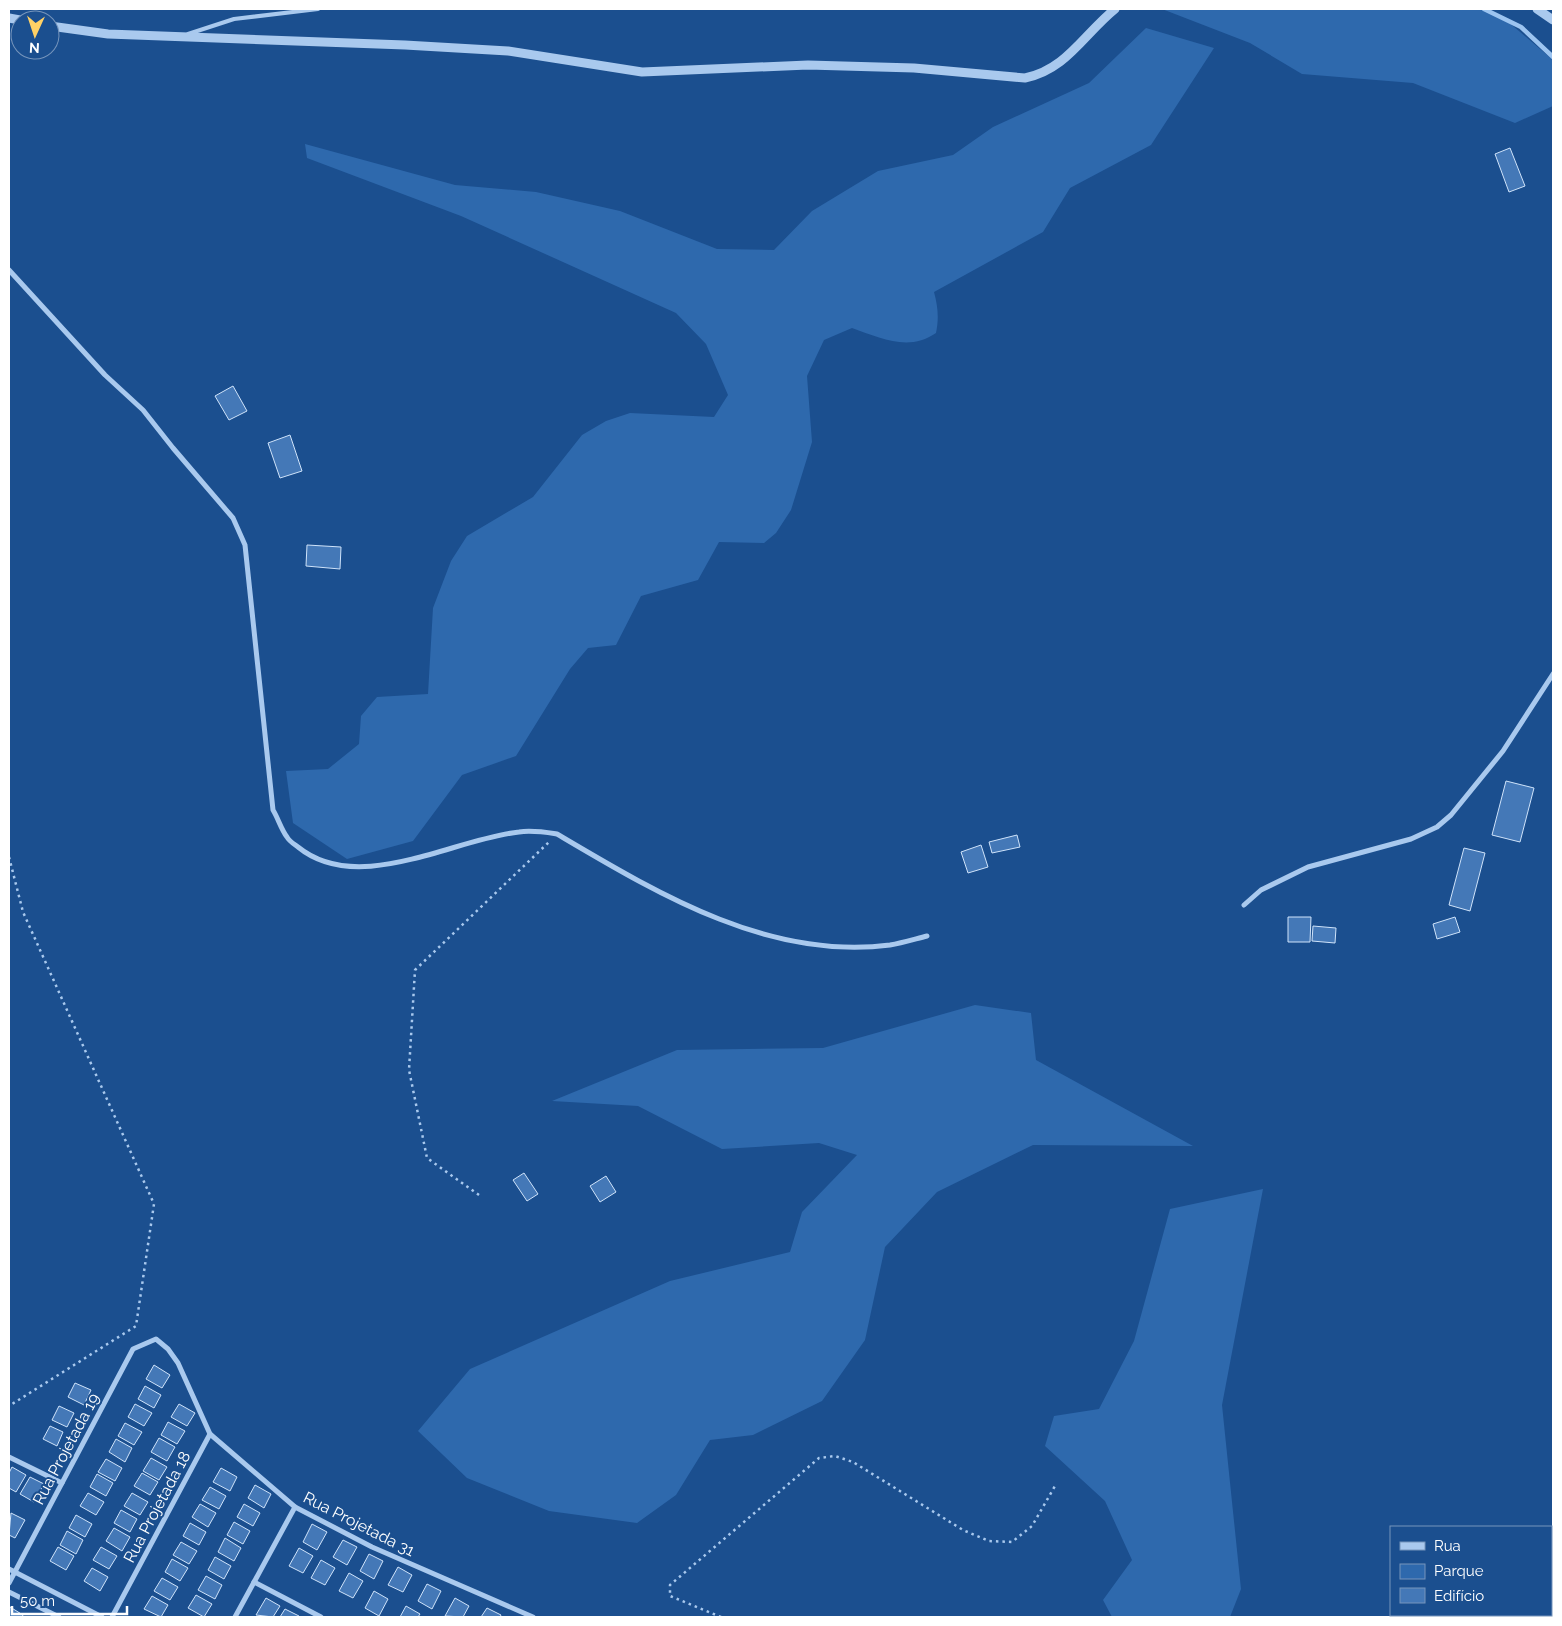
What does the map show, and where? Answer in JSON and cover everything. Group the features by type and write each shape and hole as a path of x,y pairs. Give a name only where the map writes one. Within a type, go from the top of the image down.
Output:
{"street":[{"path":"60,27 108,34 508,51 642,72 808,65 914,68 1025,78 1041,75 1060,64 1115,9"},
{"path":"1537,9 1553,20"},
{"path":"9,270 105,375 143,410 233,518 245,544 273,810 287,838 307,855 326,863 346,866 390,864 472,842 519,832 540,831 557,834 656,891 749,930 796,942 860,947 891,945 927,936"},
{"path":"1244,905 1261,890 1308,867 1411,838 1437,827 1451,815 1503,751 1553,674"},
{"name":"Rua Projetada 31","path":"156,1339 168,1349 178,1364 210,1434 294,1507 372,1547 533,1617"},
{"name":"Rua Projetada 19","path":"9,1583 132,1349 156,1339"},
{"name":"Rua Projetada 18","path":"112,1617 210,1434"},
{"path":"9,1457 62,1483"},
{"path":"235,1617 294,1507"},
{"path":"9,1569 102,1617"},
{"path":"254,1582 322,1617"},
{"path":"9,1592 59,1617"}],"lane":[{"path":"183,36 234,20 318,9"}],"path":[{"path":"479,1194 427,1158 409,1070 415,970 557,834"},
{"path":"9,857 23,912 154,1204 136,1326 9,1406"},
{"path":"721,1617 670,1596 670,1585 819,1458 835,1456 853,1462 963,1530 989,1541 1012,1542 1032,1526 1055,1486"}],"green space":[{"path":"1162,9 1484,9 1506,20 1553,60 1553,106 1515,123 1413,83 1302,74 1250,43"},
{"path":"1146,28 1214,48 1151,145 1070,188 1043,232 934,292 938,322 936,333 926,339 915,342 894,341 852,328 824,340 807,376 812,442 791,510 776,533 764,543 719,542 698,580 641,596 616,645 588,648 570,669 516,756 462,775 413,841 347,859 293,823 286,771 328,769 359,744 361,716 377,697 428,694 433,608 451,561 467,536 533,497 582,435 606,421 630,413 714,417 728,395 706,344 676,313 461,216 307,158 305,144 455,185 536,192 620,211 717,249 774,250 812,211 878,171 953,155 993,127 1089,83"},
{"path":"975,1005 1031,1013 1036,1060 1193,1146 1033,1145 937,1192 885,1247 865,1340 822,1401 753,1435 710,1440 676,1495 637,1523 549,1511 467,1478 418,1431 470,1369 670,1281 790,1252 802,1212 857,1155 819,1143 722,1149 638,1106 552,1101 677,1050 823,1048"},
{"path":"1263,1189 1222,1405 1241,1589 1230,1617 1112,1617 1103,1600 1132,1560 1105,1501 1045,1446 1054,1416 1099,1409 1134,1341 1170,1209"}],"building":[{"path":"1510,148 1525,186 1509,192 1495,154"},
{"path":"233,386 247,411 229,420 215,396"},
{"path":"290,435 302,471 280,478 268,443"},
{"path":"307,545 341,547 340,569 306,566"},
{"path":"1506,781 1534,788 1520,842 1492,835"},
{"path":"1017,835 1020,847 992,853 989,842"},
{"path":"981,845 988,867 968,873 961,852"},
{"path":"1464,848 1485,853 1470,911 1449,905"},
{"path":"1288,917 1311,917 1310,942 1288,942"},
{"path":"1455,917 1460,932 1437,939 1433,924"},
{"path":"1313,926 1336,928 1335,943 1312,941"},
{"path":"524,1173 538,1194 527,1201 513,1180"},
{"path":"606,1176 616,1192 600,1202 590,1186"},
{"path":"154,1365 170,1375 162,1388 146,1379"},
{"path":"75,1383 91,1390 84,1405 68,1397"},
{"path":"145,1386 161,1395 154,1408 138,1399"},
{"path":"135,1404 152,1413 144,1426 128,1417"},
{"path":"179,1404 195,1413 187,1426 171,1417"},
{"path":"59,1406 74,1413 67,1427 52,1420"},
{"path":"168,1422 185,1431 177,1444 161,1435"},
{"path":"125,1423 142,1432 134,1445 118,1436"},
{"path":"50,1426 63,1432 57,1446 43,1439"},
{"path":"159,1438 175,1447 167,1461 151,1452"},
{"path":"116,1439 132,1448 125,1462 109,1452"},
{"path":"151,1458 167,1467 159,1480 143,1471"},
{"path":"106,1459 122,1468 115,1481 98,1472"},
{"path":"12,1467 26,1475 16,1492 9,1488 9,1473"},
{"path":"221,1468 237,1477 230,1491 213,1482"},
{"path":"142,1473 158,1482 150,1495 134,1486"},
{"path":"97,1474 113,1483 106,1496 90,1487"},
{"path":"30,1477 44,1484 34,1502 20,1494"},
{"path":"255,1485 271,1494 264,1508 248,1498"},
{"path":"210,1487 226,1496 219,1509 202,1500"},
{"path":"88,1493 104,1502 96,1515 80,1506"},
{"path":"132,1493 148,1502 140,1515 124,1506"},
{"path":"200,1504 216,1513 208,1527 192,1517"},
{"path":"244,1504 260,1513 253,1526 237,1517"},
{"path":"121,1510 137,1519 130,1532 114,1523"},
{"path":"11,1513 25,1520 15,1538 9,1535"},
{"path":"76,1515 92,1524 85,1537 69,1528"},
{"path":"234,1522 250,1531 243,1544 227,1535"},
{"path":"190,1523 206,1532 199,1545 183,1536"},
{"path":"312,1524 327,1532 317,1550 303,1542"},
{"path":"114,1528 130,1537 122,1551 106,1541"},
{"path":"67,1531 83,1540 76,1554 60,1545"},
{"path":"225,1538 241,1548 234,1561 218,1552"},
{"path":"343,1540 357,1547 347,1565 333,1557"},
{"path":"181,1542 197,1551 189,1564 173,1555"},
{"path":"58,1547 74,1556 66,1570 50,1561"},
{"path":"101,1547 117,1556 109,1569 93,1560"},
{"path":"299,1548 313,1556 303,1573 289,1566"},
{"path":"369,1554 383,1561 374,1579 360,1571"},
{"path":"215,1557 231,1566 224,1579 208,1570"},
{"path":"172,1559 188,1568 180,1581 165,1572"},
{"path":"321,1560 335,1568 325,1585 311,1578"},
{"path":"398,1567 412,1575 403,1592 388,1585"},
{"path":"92,1568 108,1577 100,1591 84,1581"},
{"path":"349,1573 363,1581 353,1598 339,1591"},
{"path":"206,1576 222,1585 215,1599 198,1590"},
{"path":"162,1578 178,1587 170,1600 154,1591"},
{"path":"427,1584 441,1591 432,1609 418,1601"},
{"path":"374,1591 388,1599 379,1616 365,1608"},
{"path":"196,1595 212,1604 204,1617 188,1608"},
{"path":"152,1596 168,1605 161,1617 144,1609"},
{"path":"266,1598 280,1606 273,1617 256,1615"},
{"path":"455,1598 469,1606 463,1617 445,1616"},
{"path":"406,1606 420,1614 418,1617 400,1617"},
{"path":"10,1607 23,1615 22,1617 9,1617"},
{"path":"487,1608 501,1615 500,1617 481,1617"},
{"path":"285,1609 299,1616 280,1617"}],"waterway":[{"path":"1484,9 1521,27 1553,57"}]}
